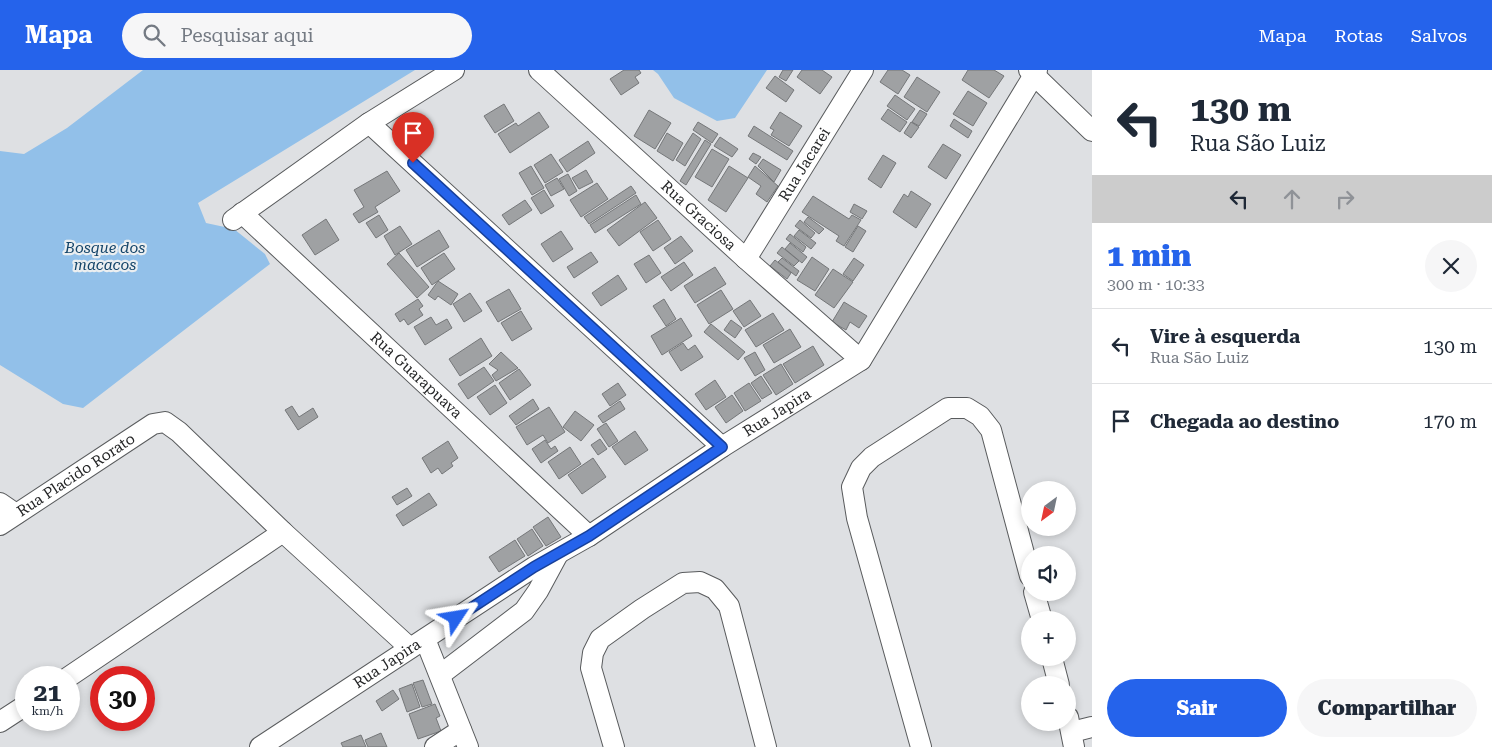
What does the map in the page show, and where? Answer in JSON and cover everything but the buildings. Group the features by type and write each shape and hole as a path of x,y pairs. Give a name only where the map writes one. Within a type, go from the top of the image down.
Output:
{"street":[{"path":"454,70 369,123 722,447"},
{"name":"Rua Graciosa","path":"539,70 861,360"},
{"name":"Rua Jacarei","path":"746,258 863,70"},
{"path":"1033,72 1092,132"},
{"name":"Rua Japira","path":"260,747 534,567 589,536 722,447 861,360 1033,72"},
{"name":"Rua Guarapuava","path":"369,123 238,216 589,536"},
{"path":"921,747 857,518 852,487 861,468 872,457 948,408 967,408 980,416 991,430 1022,546"},
{"name":"Rua Placido Rorato","path":"5,514 153,424 165,422 179,432 283,532"},
{"path":"80,669 283,532 418,644 440,675 464,738 435,747"},
{"path":"440,675 524,612 558,554"},
{"path":"614,747 591,668 593,653 600,640 642,609 682,583 700,582 715,589 729,606 766,747"},
{"path":"0,722 15,712"},
{"path":"1071,732 1092,727"}],"green space":[{"name":"Bosque dos macacos","path":"143,70 415,70 198,203 206,223 234,229 265,254 270,264 83,408 63,404 0,365 0,151 24,154 67,128"},
{"path":"653,70 767,70 735,118 717,121 674,98 658,74"}],"route":[{"path":"413,163 722,447 589,536 534,567 456,618"}]}
